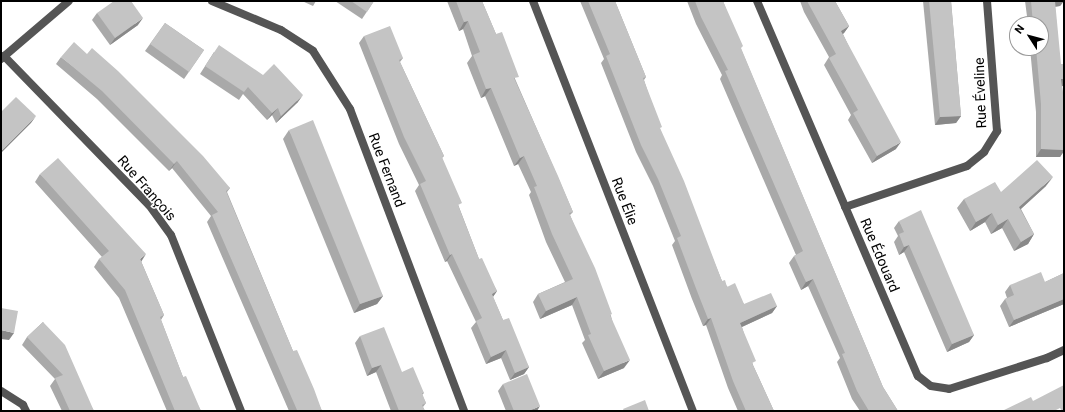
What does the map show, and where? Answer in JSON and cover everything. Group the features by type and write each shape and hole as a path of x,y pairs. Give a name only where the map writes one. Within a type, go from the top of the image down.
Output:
{"street":[{"path":"3,58 69,1"},
{"name":"Rue Fernand","path":"212,1 281,30 313,50 350,109 464,411"},
{"name":"Rue Élie","path":"533,1 694,411"},
{"name":"Rue Édouard","path":"757,1 918,376 931,386 949,389 1047,358 1064,350"},
{"name":"Rue Éveline","path":"845,207 967,166 984,152 997,131 987,1"},
{"name":"Rue François","path":"3,58 149,205 171,235 241,411"},
{"path":"1,391 23,405 26,411"}],"building":[{"path":"114,1 131,1 143,18 115,38 97,13"},
{"path":"351,1 374,1 367,12"},
{"path":"456,1 482,1 496,34 502,32 519,77 514,78 573,212 569,213 595,268 612,314 610,315 630,360 604,371 588,335 591,334 577,297 546,311 538,294 573,279 552,234 534,187 537,186 524,156 520,158 491,88 486,89 473,55 480,52 468,21 464,22"},
{"path":"588,1 615,1 646,77 643,78 662,127 660,128 684,181 722,281 725,280 727,287 735,283 744,304 771,293 777,306 740,323 756,361 752,363 774,411 746,411 733,381 711,318 708,319 677,238 681,236 658,179 641,145 606,56 610,54"},
{"path":"695,1 723,1 743,46 741,48 883,387 898,411 869,411 857,391 842,354 845,353 813,279 806,282 794,256 803,251 725,71 728,70 701,17"},
{"path":"807,1 835,1 849,26 841,31 901,142 877,156 853,113 858,110 829,58 836,54"},
{"path":"929,1 951,1 961,116 940,117"},
{"path":"1031,1 1055,1 1061,64 1064,64 1064,79 1061,79 1064,103 1064,150 1041,149 1041,104 1037,56 1049,56 1049,16 1032,16"},
{"path":"165,23 204,50 189,72 150,44"},
{"path":"390,26 403,58 399,60 444,156 442,157 462,203 458,205 479,259 482,258 497,291 492,294 503,320 509,318 529,367 515,373 506,350 491,357 476,321 482,318 452,254 450,255 420,184 426,181 404,137 364,36"},
{"path":"74,42 87,54 92,48 118,71 203,156 230,188 226,191 293,351 297,350 322,411 295,411 297,410 212,215 218,212 177,161 174,164 102,91 61,57"},
{"path":"219,45 263,75 274,64 303,95 281,116 278,108 272,113 248,87 244,92 205,66"},
{"path":"16,97 36,116 1,151 1,112"},
{"path":"313,120 383,296 360,304 289,130"},
{"path":"58,158 146,254 140,259 164,315 160,317 183,377 186,376 201,411 175,411 125,290 99,259 109,251 40,174"},
{"path":"1037,160 1053,177 1019,207 1034,234 1021,242 1008,219 998,225 992,213 976,222 964,199 995,182 1001,192"},
{"path":"921,210 974,335 952,344 909,245 904,247 899,234 904,232 899,221"},
{"path":"1041,272 1045,282 1064,273 1064,299 1014,320 1005,299 1014,295 1010,285"},
{"path":"1,308 18,311 14,333 1,330"},
{"path":"43,322 65,345 94,411 70,411 55,378 63,375 27,337"},
{"path":"384,327 402,372 413,367 424,393 422,393 426,403 422,405 425,411 399,411 381,365 372,368 360,336"},
{"path":"527,374 540,406 529,411 514,411 503,384"},
{"path":"1064,385 1063,411 1060,408 1054,411 1002,411 1031,397 1033,401"},
{"path":"645,400 649,411 624,411 623,409"}]}
